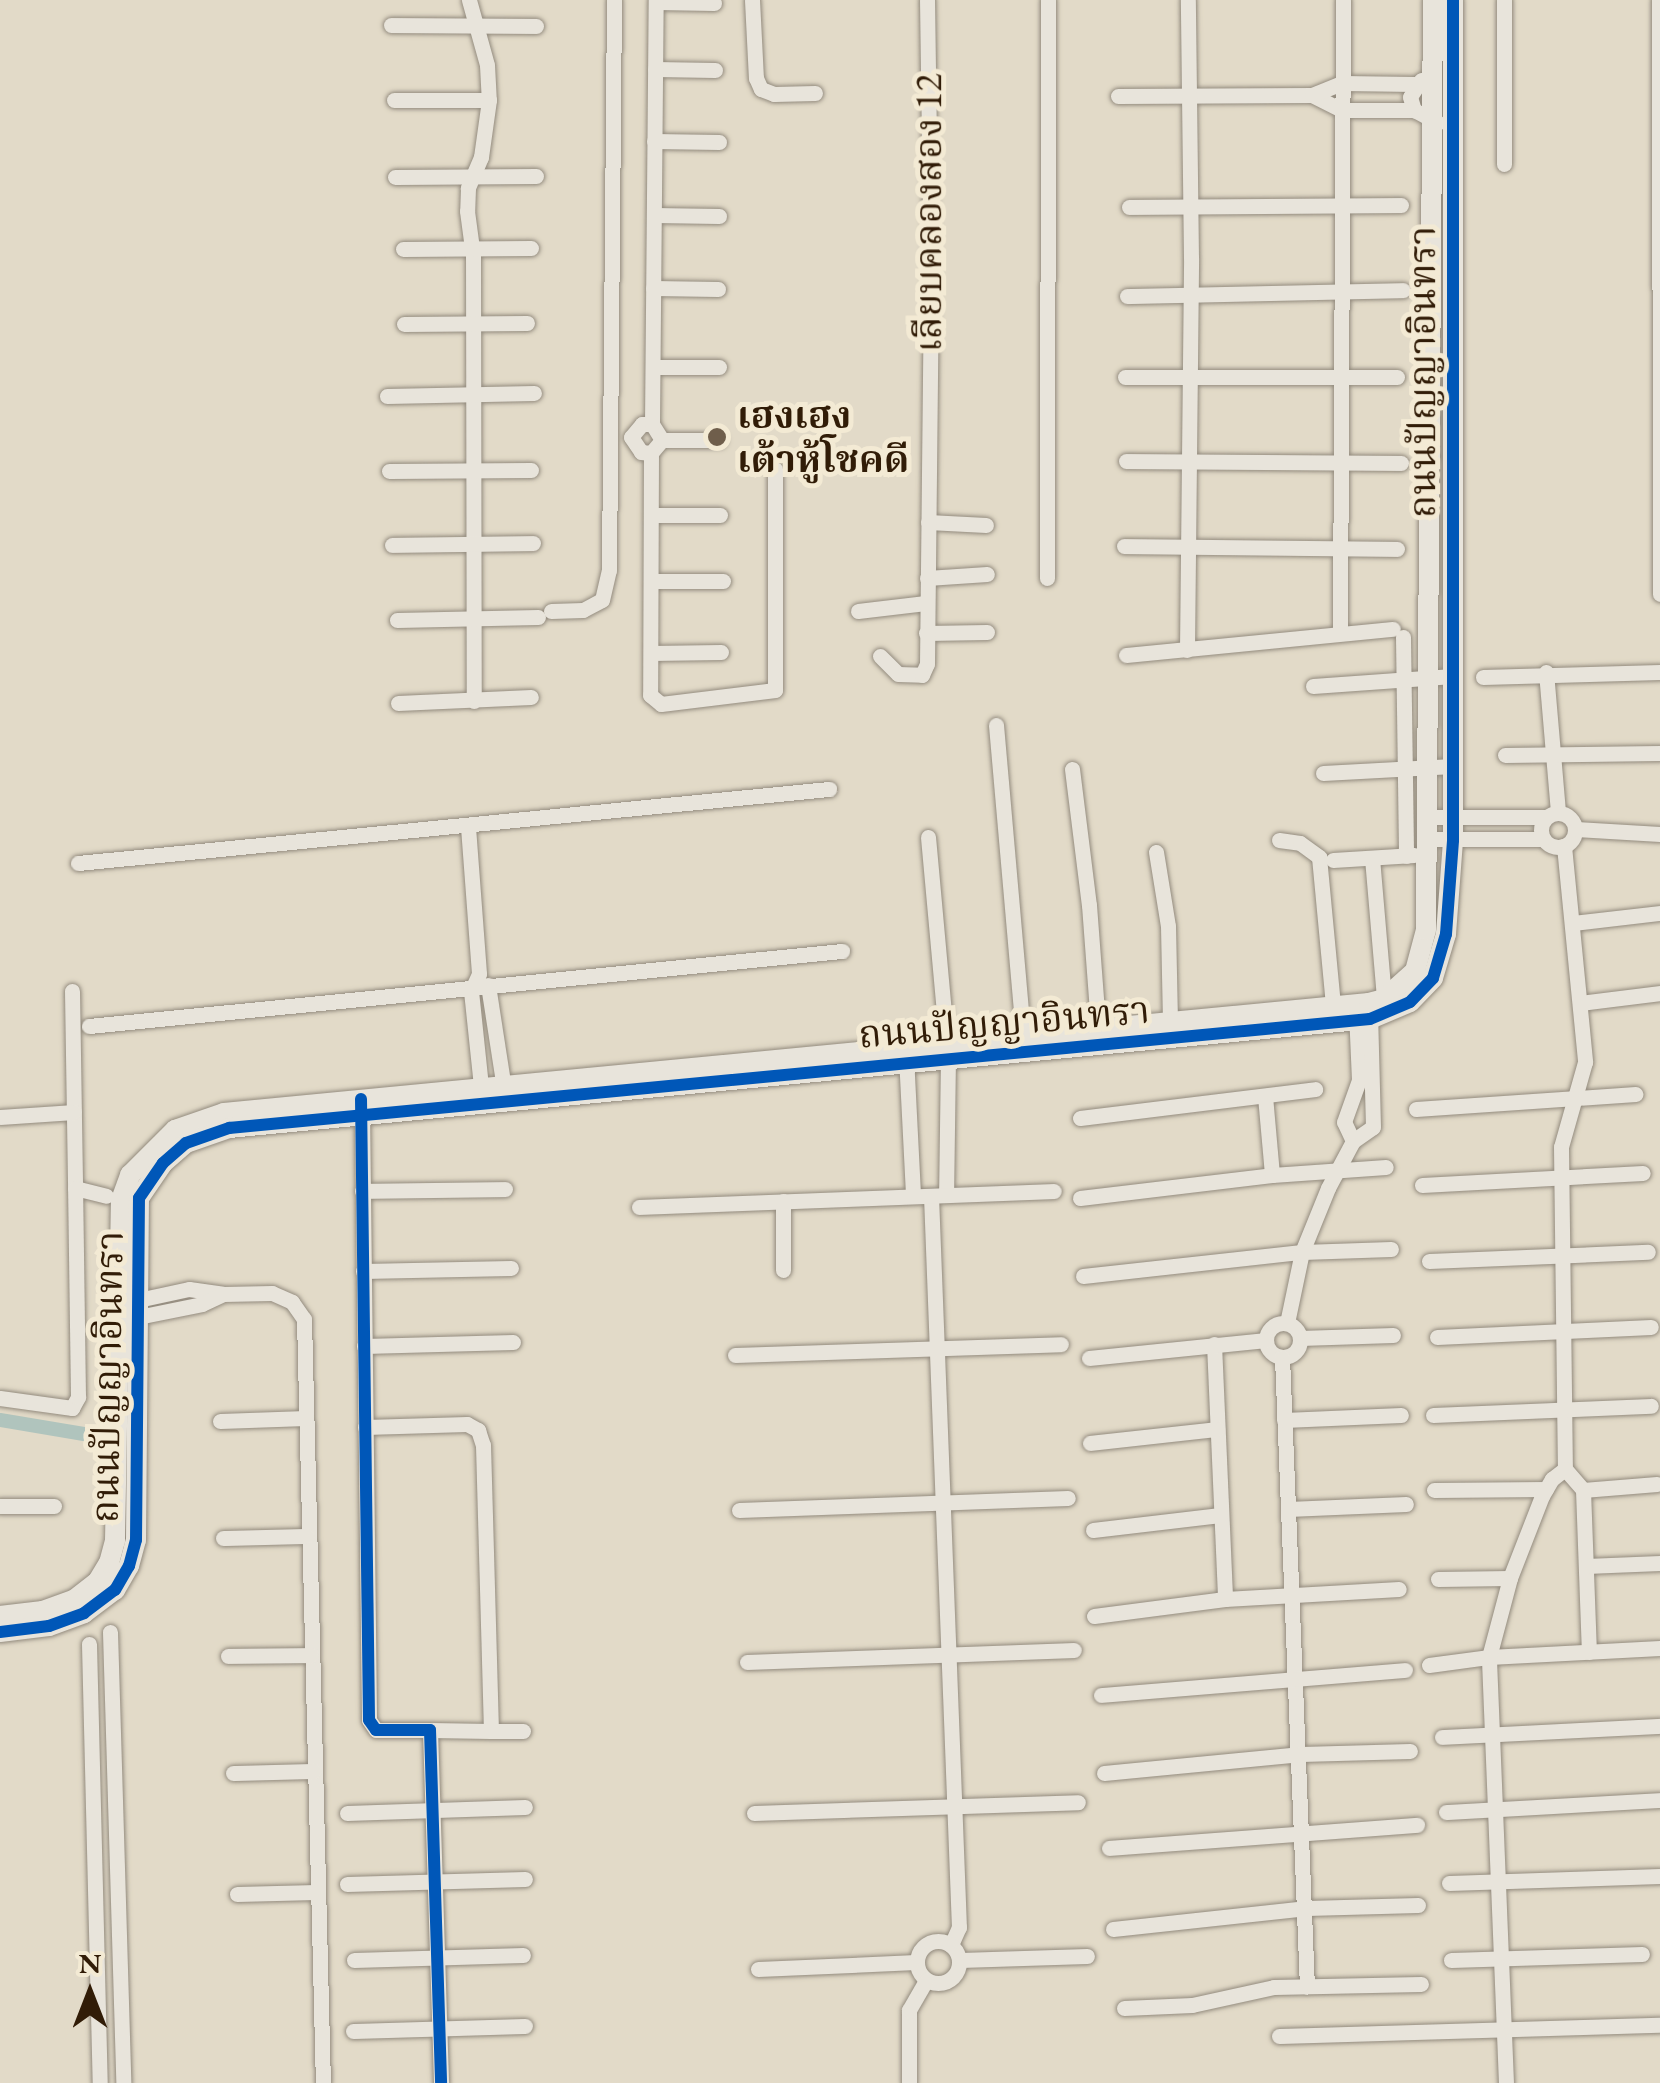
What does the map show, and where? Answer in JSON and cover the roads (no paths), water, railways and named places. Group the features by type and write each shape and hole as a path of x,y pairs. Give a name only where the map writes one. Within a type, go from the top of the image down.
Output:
{"street":[{"path":"469,0 489,100 481,157 472,176 467,212 473,324 474,700"},
{"path":"396,620 544,614 594,606 606,590 614,0"},
{"path":"752,0 756,78 761,89 774,94 814,94"},
{"name":"เลียบคลองสอง 12","path":"880,656 891,671 922,674 928,664 931,285 927,0"},
{"path":"1046,578 1048,0"},
{"path":"1187,650 1188,0"},
{"path":"1340,633 1342,0"},
{"name":"ถนนปัญญาอินทรา","path":"0,1616 43,1611 74,1600 98,1581 109,1563 114,1541 121,1200 130,1175 175,1130 224,1112 362,1107 1367,1009 1410,1002 1433,978 1446,934 1453,840 1453,676 1442,71 1433,0"},
{"name":"ถนนปัญญาอินทรา","path":"1442,71 1452,0"},
{"path":"1504,0 1504,164"},
{"path":"1659,0 1660,594"},
{"path":"714,3 656,1 652,424 656,446 650,696 661,704 776,690 776,469"},
{"path":"391,25 536,26"},
{"path":"655,69 715,70"},
{"path":"1118,96 1312,95 1342,83 1415,84 1442,71"},
{"path":"1414,110 1410,97 1415,84"},
{"path":"1312,95 1342,110 1414,110 1442,123"},
{"path":"394,100 489,100"},
{"name":"ถนนปัญญาอินทรา","path":"947,1050 1023,1035 1099,1035 1170,1020 1334,1005 1367,1009 1415,971 1426,930 1420,850 1428,817 1427,676 1442,123"},
{"path":"654,141 719,142"},
{"path":"395,177 536,176"},
{"path":"1129,207 1401,205"},
{"path":"654,215 719,216"},
{"path":"403,249 531,248"},
{"path":"653,288 718,289"},
{"path":"1126,296 1403,290"},
{"path":"404,324 528,323"},
{"path":"653,367 719,367"},
{"path":"1126,378 1397,378"},
{"path":"387,396 534,393"},
{"path":"652,424 635,429 634,446 719,440"},
{"path":"1126,461 1401,463"},
{"path":"389,471 531,470"},
{"path":"652,515 720,515"},
{"path":"928,522 986,525"},
{"path":"392,544 533,544"},
{"path":"1124,546 1397,549"},
{"path":"927,578 987,574"},
{"path":"651,581 723,581"},
{"path":"858,611 926,603"},
{"path":"926,633 987,632"},
{"path":"1126,656 1340,633 1398,633 1404,678 1403,766 1420,850"},
{"path":"650,653 720,652"},
{"path":"1546,672 1555,751 1552,814 1540,828 1543,839 1552,846 1564,846"},
{"path":"1484,677 1546,672 1660,672"},
{"path":"1313,686 1453,676"},
{"path":"398,703 531,696"},
{"path":"996,725 1023,1035"},
{"path":"1505,755 1555,751 1660,753"},
{"path":"1323,773 1453,766"},
{"path":"1072,768 1090,905 1099,1035"},
{"path":"78,864 829,789"},
{"path":"1428,817 1552,814 1573,821 1576,830"},
{"path":"468,827 479,974 471,991 483,1096"},
{"path":"1576,830 1660,834"},
{"path":"1576,830 1564,846 1585,1062 1561,1147 1564,1410 1565,1469 1583,1490 1589,1652"},
{"path":"928,837 947,1050 939,1195 937,1350 959,1927 951,1945"},
{"path":"1333,860 1420,850 1453,840 1543,839"},
{"path":"1279,840 1300,843 1318,857 1334,1005"},
{"path":"1156,852 1168,926 1170,1020"},
{"path":"1353,1141 1346,1130 1345,1112 1363,1093 1372,858"},
{"path":"1573,923 1660,912"},
{"path":"89,1026 492,989 842,951"},
{"path":"479,974 492,989 505,1094"},
{"path":"0,1398 72,1408 78,1397 72,991"},
{"path":"1580,1003 1660,993"},
{"path":"906,1054 913,1196"},
{"path":"1080,1118 1316,1088"},
{"path":"1287,1323 1302,1252 1337,1171 1353,1141 1373,1127 1374,1101 1363,1093"},
{"path":"1416,1109 1635,1094"},
{"path":"1265,1096 1272,1175"},
{"path":"362,1107 369,1720 376,1730 523,1731"},
{"name":"ถนนปัญญาอินทรา","path":"0,1632 49,1626 84,1613 115,1590 129,1566 136,1540 140,1198 163,1163 186,1144 229,1128 362,1107"},
{"path":"0,1117 74,1112"},
{"path":"1080,1198 1272,1175 1386,1167"},
{"path":"1422,1185 1643,1173"},
{"path":"74,1188 106,1196"},
{"path":"362,1191 505,1189"},
{"path":"639,1207 1054,1191"},
{"path":"782,1202 783,1270"},
{"path":"1083,1276 1302,1252 1391,1249"},
{"path":"1429,1261 1648,1252"},
{"path":"363,1271 511,1268"},
{"path":"138,1308 189,1289 223,1294 272,1293 292,1302 304,1319 323,2083"},
{"path":"1287,1323 1300,1338"},
{"path":"1282,1358 1268,1348 1266,1340 1277,1324 1287,1323"},
{"path":"1437,1336 1652,1327"},
{"path":"1300,1338 1393,1335"},
{"path":"1282,1358 1292,1355 1300,1338"},
{"path":"1089,1358 1266,1340"},
{"path":"364,1346 513,1342"},
{"path":"735,1355 1061,1344"},
{"path":"1214,1344 1225,1599"},
{"path":"1282,1358 1308,1908 1308,1987"},
{"path":"1432,1415 1652,1406"},
{"path":"1284,1420 1400,1416"},
{"path":"220,1421 306,1418"},
{"path":"365,1427 467,1424 478,1430 483,1445 491,1731"},
{"path":"1090,1444 1217,1429"},
{"path":"1506,2083 1488,1656 1510,1578 1546,1489 1565,1469"},
{"path":"1583,1490 1656,1484"},
{"path":"1434,1490 1546,1489"},
{"path":"739,1510 1068,1498"},
{"path":"1288,1508 1406,1504"},
{"path":"0,1506 54,1506"},
{"path":"1094,1530 1220,1515"},
{"path":"223,1538 307,1536"},
{"path":"1586,1566 1660,1562"},
{"path":"1438,1579 1510,1578"},
{"path":"1094,1616 1225,1599 1399,1589"},
{"path":"110,1632 123,2083"},
{"path":"88,1644 100,2083"},
{"path":"1429,1665 1488,1656 1660,1648"},
{"path":"747,1662 1074,1650"},
{"path":"228,1656 311,1654"},
{"path":"1101,1695 1405,1670"},
{"path":"1442,1737 1660,1726"},
{"path":"430,1730 441,2083"},
{"path":"1104,1773 1301,1754 1410,1751"},
{"path":"233,1773 314,1772"},
{"path":"1446,1812 1660,1800"},
{"path":"754,1813 1078,1802"},
{"path":"346,1813 526,1808"},
{"path":"1109,1848 1417,1825"},
{"path":"1449,1883 1660,1876"},
{"path":"347,1884 525,1879"},
{"path":"237,1894 316,1892"},
{"path":"1113,1929 1308,1908 1418,1905"},
{"path":"916,1962 929,1943 951,1945"},
{"path":"926,1980 945,1983 959,1970 960,1960 951,1945"},
{"path":"354,1960 523,1954"},
{"path":"1451,1960 1642,1954"},
{"path":"960,1960 1087,1956"},
{"path":"758,1969 916,1962"},
{"path":"916,1962 926,1980"},
{"path":"909,2083 909,2010 926,1980"},
{"path":"1124,2008 1192,2005 1258,1989 1421,1984"},
{"path":"1279,2036 1660,2025"},
{"path":"352,2031 526,2026"}],"waterway":[{"path":"0,1420 90,1435"}],"place":[{"name":"เฮงเฮง เต้าหู้โชคดี","path":"717,437"}]}
